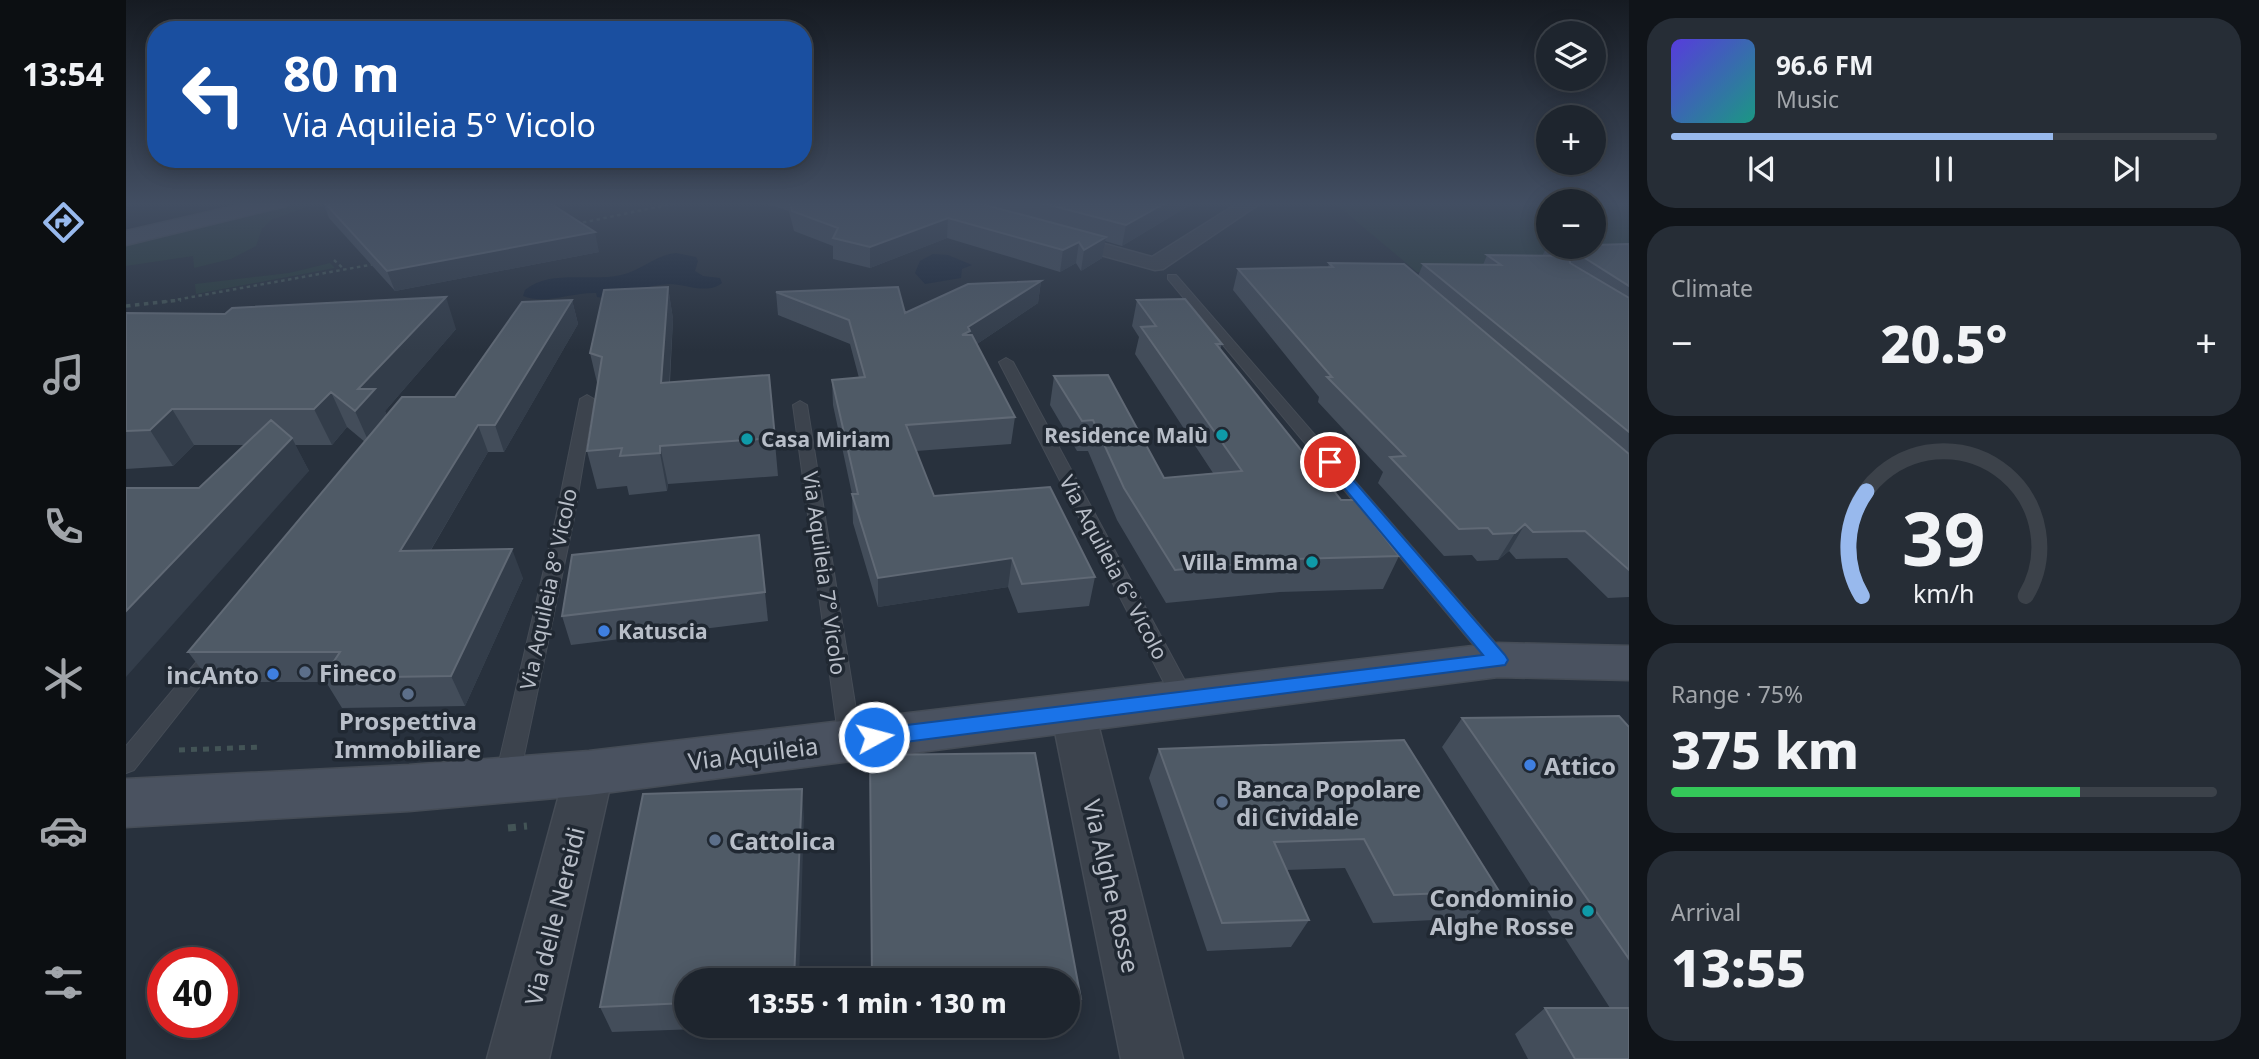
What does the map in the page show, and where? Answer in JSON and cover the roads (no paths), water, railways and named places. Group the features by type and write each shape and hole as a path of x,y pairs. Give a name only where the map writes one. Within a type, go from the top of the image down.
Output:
{"street":[{"path":"1110,251 1156,264 1176,251"},
{"name":"Via Aquileia","path":"126,803 590,774 1498,660 1629,663"},
{"name":"Via Alghe Rosse","path":"1073,712 1152,1059"},
{"name":"Via delle Nereidi","path":"518,1059 590,774"}],"lane":[{"path":"1172,277 1498,660"},
{"name":"Via Aquileia 6° Vicolo","path":"1006,362 1183,698"},
{"name":"Via Aquileia 8° Vicolo","path":"507,779 565,518 587,399"},
{"name":"Via Aquileia 7° Vicolo","path":"800,405 850,741"},
{"path":"126,763 230,634"}],"water":[{"path":"676,253 696,257 698,261 695,271 703,276 720,278 722,283 703,289 676,284 661,285 604,298 597,297 596,293 550,299 523,296 525,290 546,280 621,275"},
{"path":"933,254 948,255 972,265 962,269 961,278 925,284 915,273 920,261"}],"place":[{"name":"Residence Malù","path":"1222,435"},
{"name":"Casa Miriam","path":"747,439"},
{"name":"Villa Emma","path":"1312,562"},
{"name":"Katuscia","path":"604,631"},
{"name":"Fineco","path":"305,672"},
{"name":"incAnto","path":"273,674"},
{"name":"Prospettiva Immobiliare","path":"408,694"},
{"name":"Attico","path":"1530,765"},
{"name":"Banca Popolare di Cividale","path":"1222,802"},
{"name":"Cattolica","path":"715,840"},
{"name":"Condominio Alghe Rosse","path":"1588,911"}]}
